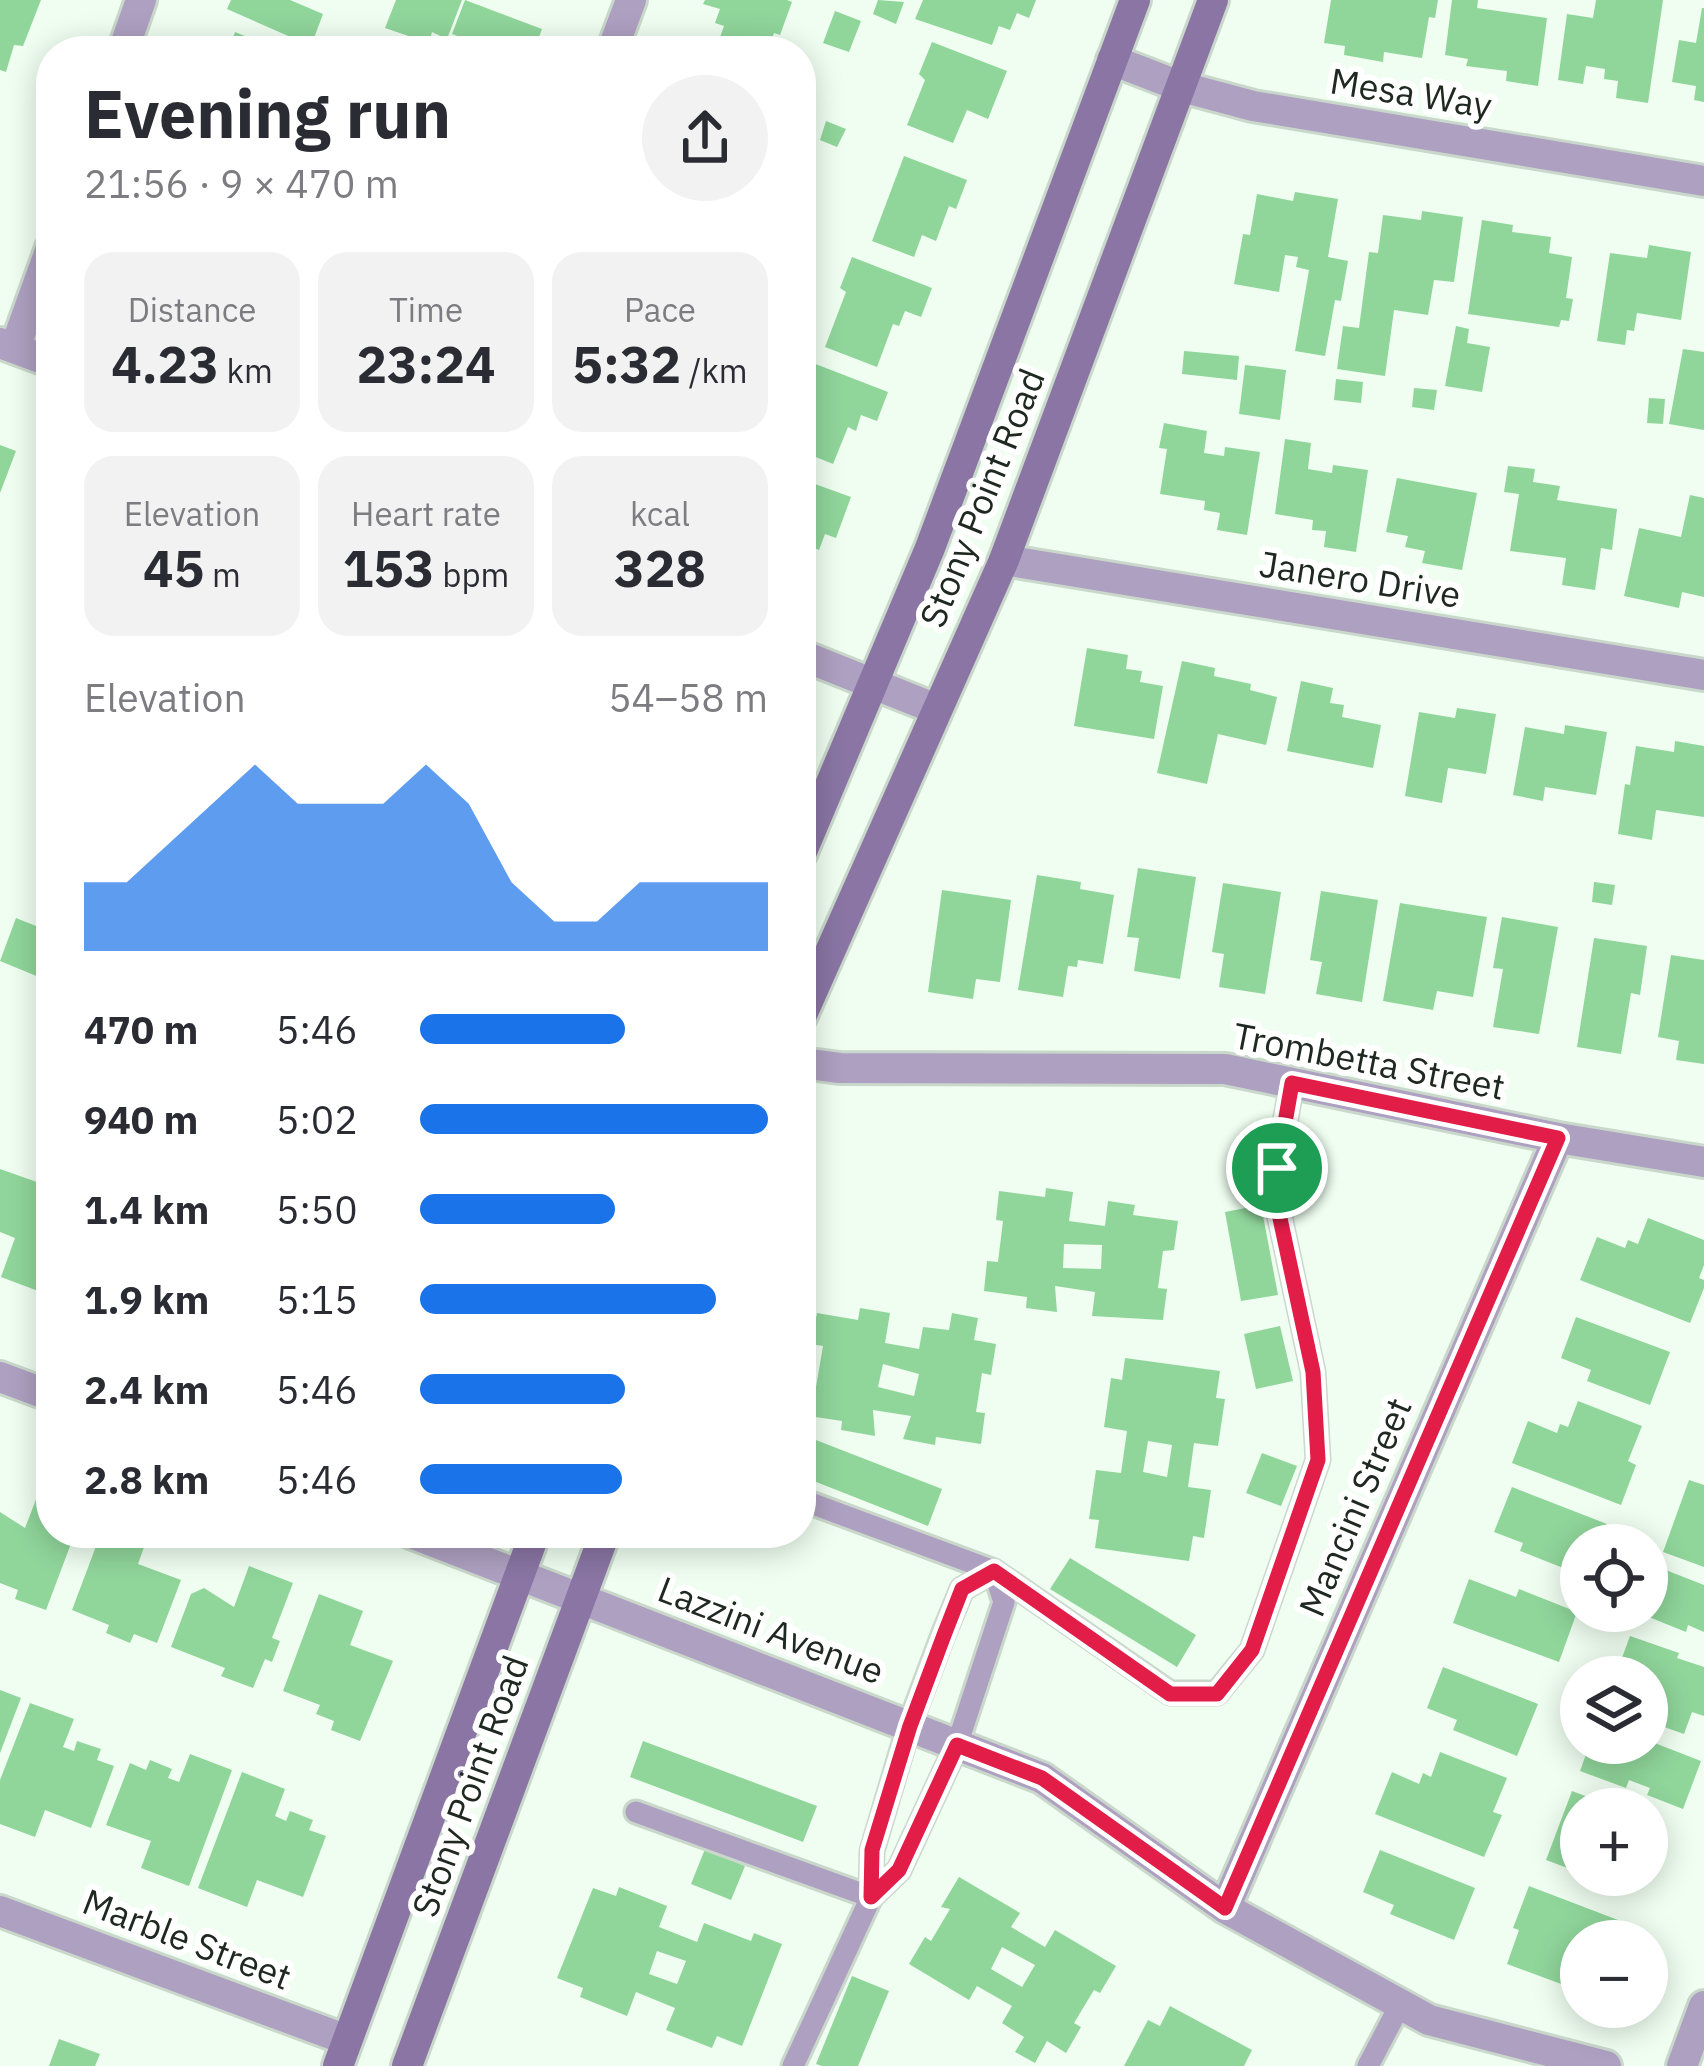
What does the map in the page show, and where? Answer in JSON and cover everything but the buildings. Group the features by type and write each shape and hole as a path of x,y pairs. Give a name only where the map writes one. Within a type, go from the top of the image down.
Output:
{"main road":[{"name":"Stony Point Road","path":"816,819 930,548 1135,0"},
{"name":"Stony Point Road","path":"816,983 1004,560 1213,0"},
{"name":"Stony Point Road","path":"343,2053 530,1548"},
{"name":"Stony Point Road","path":"407,2066 600,1548"}],"street":[{"path":"128,36 141,0"},
{"path":"618,36 631,0"},
{"name":"Mesa Way","path":"1112,60 1182,87 1253,106 1704,182"},
{"path":"36,281 7,346 36,357"},
{"name":"Janero Drive","path":"1004,560 1704,675"},
{"path":"816,661 936,710"},
{"name":"Trombetta Street","path":"816,1065 1225,1069 1558,1138 1704,1162"},
{"name":"Mancini Street","path":"1225,1908 1558,1138"},
{"path":"0,1377 36,1390"},
{"name":"Lazzini Avenue","path":"451,1548 1042,1778 1225,1908 1429,2020 1606,2066"},
{"name":"Marble Street","path":"0,1911 343,2053"},
{"path":"1682,2066 1704,2006"}],"lane":[{"path":"816,1506 994,1571 1170,1694 1217,1694 1252,1650 1318,1460 1313,1372 1278,1209 1277,1168 1292,1083"},
{"path":"871,1897 872,1850 910,1726 962,1589 994,1571"},
{"path":"794,2066 871,1897 899,1870 957,1745 1004,1602 994,1571"},
{"path":"635,1812 871,1897"},
{"path":"1368,2066 1400,2005"}],"route":[{"path":"1292,1083 1558,1138 1225,1908 1042,1778 957,1745 899,1870 871,1897 872,1850 910,1726 962,1589 994,1571 1170,1694 1217,1694 1252,1650 1318,1460 1313,1372 1278,1209 1277,1168 1292,1083"}]}
